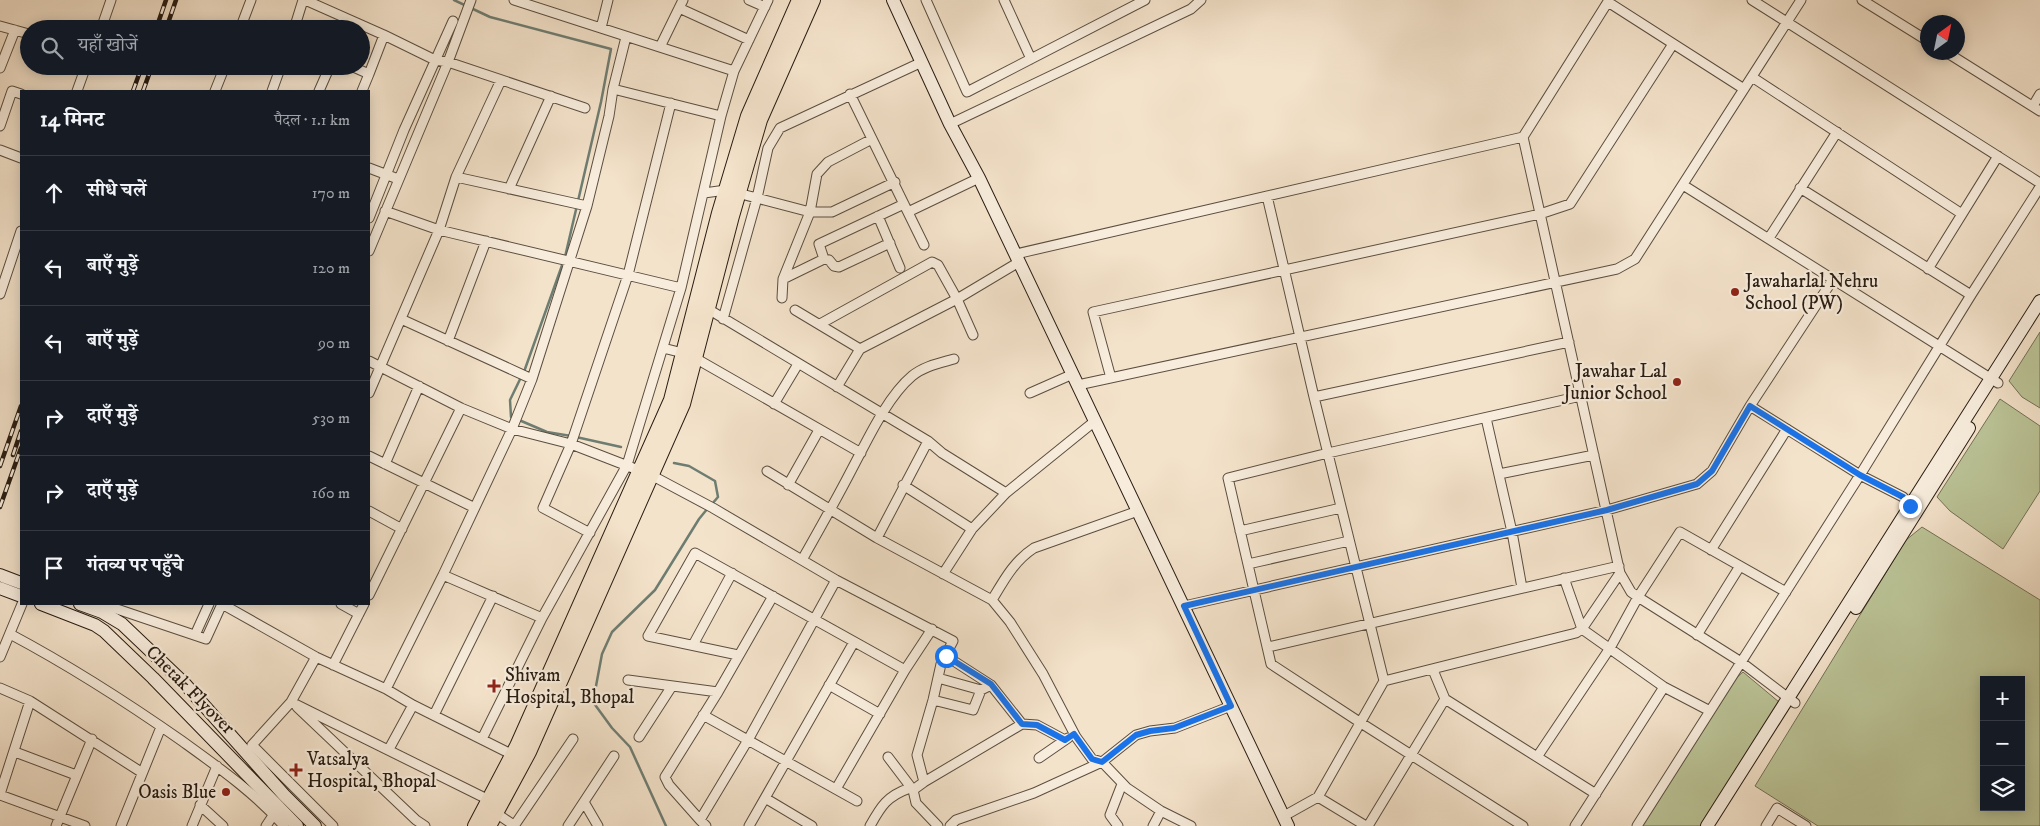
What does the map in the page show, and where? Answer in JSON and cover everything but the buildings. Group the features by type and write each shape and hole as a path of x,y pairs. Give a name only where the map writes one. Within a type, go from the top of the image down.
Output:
{"main road":[{"path":"689,356 708,309 748,116 799,0"},
{"path":"489,826 639,470 683,404 689,356 733,192 760,120 813,0"},
{"path":"475,826 488,800 518,757"}],"street":[{"path":"104,20 112,0"},
{"path":"243,20 251,0"},
{"path":"297,20 304,0 350,20"},
{"path":"370,249 448,62 471,0"},
{"path":"514,0 734,71"},
{"path":"482,739 542,618 590,533 639,470 663,348 681,288 721,116 734,71 766,4 749,0"},
{"path":"894,0 950,124 1018,258 1286,821 1318,797 1384,681 1299,338 1267,196"},
{"path":"926,0 967,92 1145,0"},
{"path":"1004,0 1031,59"},
{"path":"950,124 1191,9 1201,0"},
{"path":"1752,0 2040,183"},
{"path":"1030,393 1076,380 1111,378 1616,269 1635,259 1801,0"},
{"path":"601,28 605,1"},
{"path":"837,387 860,349 957,299 1018,258 1267,196 1523,137 1609,1 1744,89"},
{"path":"1865,1 1920,36"},
{"path":"660,47 682,4 749,40"},
{"path":"370,215 386,174 453,21"},
{"path":"0,26 20,31"},
{"path":"370,29 435,60 448,62 584,108"},
{"path":"0,68 15,30"},
{"path":"370,71 384,35"},
{"path":"386,688 515,421 532,379 587,206 626,37"},
{"path":"1111,378 1093,312 1540,214 1570,204 1673,44"},
{"path":"1959,60 2036,108 2040,94"},
{"path":"723,319 757,198 768,148 780,128 922,62"},
{"path":"76,90 82,75"},
{"path":"215,90 221,75"},
{"path":"272,90 278,75"},
{"path":"319,90 326,75"},
{"path":"362,90 369,75"},
{"path":"1752,77 1962,214"},
{"path":"370,390 439,230 456,177 501,80"},
{"path":"613,89 721,116"},
{"path":"0,126 12,91 20,94"},
{"path":"850,94 895,182 924,245"},
{"path":"509,189 551,96"},
{"path":"590,533 543,508 571,444 628,275 671,103"},
{"path":"1769,238 1836,132"},
{"path":"1523,137 1620,569 1631,592 1741,662 1792,700"},
{"path":"782,298 783,280 810,212 817,174 828,162 872,139"},
{"path":"0,150 20,158"},
{"path":"1928,269 1998,156"},
{"path":"370,168 398,179"},
{"path":"456,177 587,206"},
{"path":"824,260 819,244 878,216 906,208 979,178"},
{"path":"704,193 733,192 810,212 832,212 895,182"},
{"path":"1683,185 1769,238 1832,281 1994,381"},
{"path":"1637,826 2040,187"},
{"path":"1800,188 1971,295"},
{"path":"385,211 439,230 681,288"},
{"path":"878,216 900,268"},
{"path":"370,218 381,222"},
{"path":"0,294 20,234"},
{"path":"448,341 486,241"},
{"path":"783,280 824,260 829,260 834,266 838,267 890,243"},
{"path":"820,324 932,262 938,265 957,299 973,335"},
{"path":"1184,606 1607,510 1697,484 1712,471 1750,406 1832,281"},
{"path":"1994,381 2040,301"},
{"path":"708,309 928,441 942,453 1006,494"},
{"path":"796,310 860,349"},
{"path":"1717,826 1914,502 1994,381 2040,316"},
{"path":"401,319 532,379"},
{"path":"1314,398 1569,342"},
{"path":"663,348 689,356 860,453"},
{"path":"802,560 882,414 912,376 925,368 954,359"},
{"path":"370,362 461,408 515,421 639,470 696,498 836,580 954,642 941,664 917,755 924,782"},
{"path":"774,404 798,364"},
{"path":"385,464 419,386"},
{"path":"1523,826 1361,724 1271,664 1228,478 1328,453 1581,396"},
{"path":"1750,406 1860,475 1914,502"},
{"path":"370,593 461,408"},
{"path":"1486,418 1512,532 1522,588"},
{"path":"943,574 972,529 1006,494 1095,421"},
{"path":"1711,550 1787,429"},
{"path":"788,485 819,430"},
{"path":"876,538 928,441"},
{"path":"1499,474 1594,455"},
{"path":"370,456 473,508"},
{"path":"767,471 876,538 992,600 1010,622 1043,674 1074,734 1092,759 1102,762 1122,784 1161,811 1191,826"},
{"path":"903,485 972,529"},
{"path":"1240,531 1341,508"},
{"path":"992,600 1012,567 1021,556 1034,548 1138,511"},
{"path":"370,512 402,529"},
{"path":"1537,757 1610,648 1638,597 1680,532 1786,592"},
{"path":"1248,564 1350,541"},
{"path":"738,655 648,636 695,553 905,670"},
{"path":"1697,635 1740,566"},
{"path":"1268,647 1564,578 1620,569"},
{"path":"1384,681 1576,633 1582,629 1620,569"},
{"path":"693,645 732,573"},
{"path":"442,575 542,618"},
{"path":"0,576 20,583"},
{"path":"1564,578 1582,629 1664,687 1710,711"},
{"path":"773,596 718,692 666,777 669,786 703,823 836,580"},
{"path":"0,588 20,596"},
{"path":"434,715 493,596"},
{"path":"0,657 22,605"},
{"name":"Chetak Flyover","path":"44,605 96,625 104,631 279,805 315,826"},
{"name":"Chetak Flyover","path":"83,605 102,612 122,624 184,682 297,826"},
{"path":"108,605 206,639 222,605"},
{"path":"195,635 209,605"},
{"path":"224,605 316,657 386,688 413,705 518,757"},
{"path":"342,605 360,614"},
{"path":"333,665 364,605"},
{"path":"836,789 905,670 932,629"},
{"path":"10,634 61,661 114,694 217,766 279,805 284,826"},
{"path":"752,825 765,798 854,642"},
{"path":"946,656 991,684 1022,724"},
{"path":"316,657 291,702 252,744 333,826"},
{"path":"1433,670 1445,699 1596,794"},
{"path":"938,678 980,690"},
{"path":"628,680 718,692"},
{"path":"933,700 973,710 980,690 991,684"},
{"path":"829,685 880,714"},
{"path":"639,736 672,686"},
{"path":"1575,826 1664,687"},
{"path":"0,688 30,701 141,772"},
{"path":"1318,797 1367,826 1445,699"},
{"path":"1707,826 1792,700"},
{"path":"30,701 0,795 85,826"},
{"path":"291,702 389,749 488,800"},
{"path":"291,702 416,820 425,826"},
{"path":"389,749 413,705"},
{"path":"950,826 956,820 1034,793 1102,762 1136,735 1174,728 1231,706"},
{"path":"703,715 857,801"},
{"path":"870,826 884,803 892,795 912,789 1022,724 1037,725 1065,740"},
{"path":"121,826 141,772 161,727"},
{"path":"1039,758 1074,734"},
{"path":"56,826 92,739"},
{"path":"496,812 515,826 573,739"},
{"path":"15,752 76,775"},
{"path":"568,826 614,756"},
{"path":"888,757 912,789 918,806 938,826"},
{"path":"192,826 217,766"},
{"path":"1118,826 1110,815 1122,784"},
{"path":"765,798 812,826"},
{"path":"584,802 598,826"},
{"path":"200,805 223,826"},
{"path":"266,826 279,805"},
{"path":"1766,826 1777,808 1806,826"},
{"path":"1153,826 1161,811"}],"green space":[{"path":"2040,332 2040,408 2022,397 2009,381"},
{"path":"2000,399 2040,426 2040,491 2003,549 1950,511 1937,497"},
{"path":"1922,527 2040,600 2040,826 1818,826 1755,786 1906,540"},
{"path":"1743,672 1779,702 1700,826 1642,826 1735,679"}],"waterway":[{"path":"454,0 490,17 611,49 601,102 565,257 525,369 510,400 511,417 514,418"},
{"path":"519,420 547,432 571,436"},
{"path":"576,437 621,447"},
{"path":"674,463 689,466 715,481 718,497 712,504"},
{"path":"666,826 630,747 612,728 593,702 602,654 612,632 655,590 699,519 708,508"}],"railway":[{"path":"159,20 166,0"},
{"path":"169,20 176,0"},
{"path":"133,90 139,75"},
{"path":"143,90 149,75"},
{"path":"0,466 20,409"},
{"path":"13,455 20,434"},
{"path":"0,507 20,451"}],"place":[{"name":"Jawaharlal Nehru School (PW)","path":"1735,292"},
{"name":"Jawahar Lal Junior School","path":"1677,382"},
{"name":"Shivam Hospital, Bhopal","path":"494,686"},
{"name":"Vatsalya Hospital, Bhopal","path":"296,770"},
{"name":"Oasis Blue","path":"226,792"}],"route":[{"path":"946,656 991,684 1022,724 1037,725 1065,740 1074,734 1092,759 1102,762 1136,735 1174,728 1231,706 1184,606 1607,510 1697,484 1712,471 1750,406 1860,475 1903,497 1910,506"}]}
